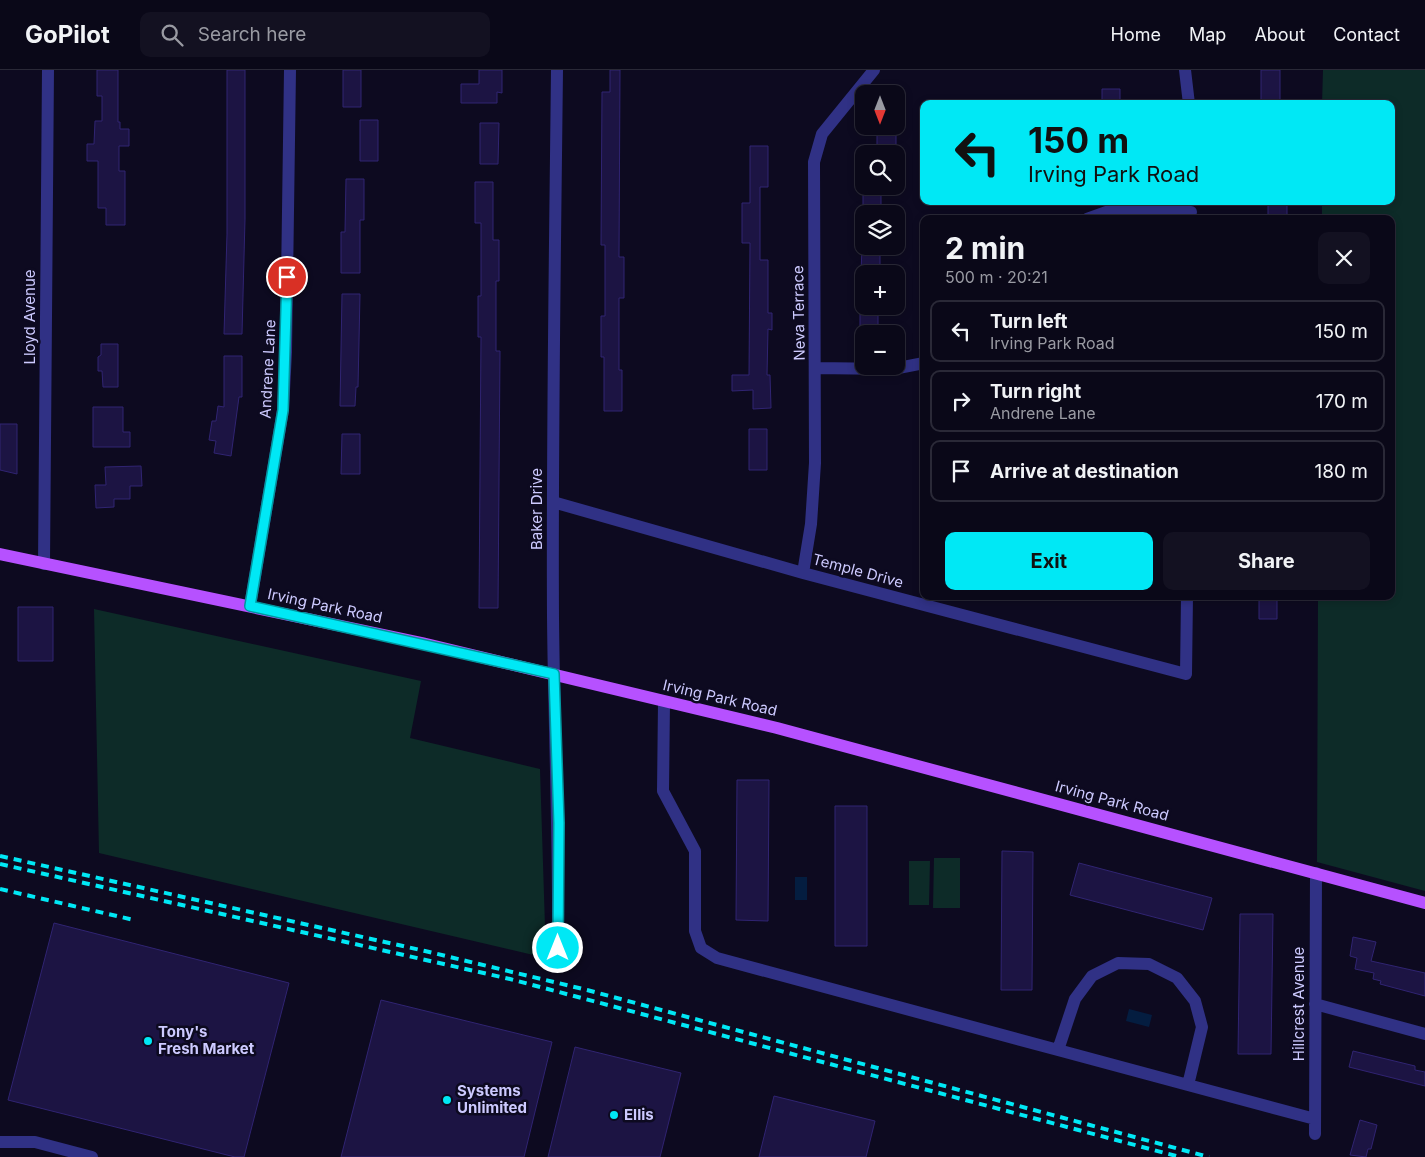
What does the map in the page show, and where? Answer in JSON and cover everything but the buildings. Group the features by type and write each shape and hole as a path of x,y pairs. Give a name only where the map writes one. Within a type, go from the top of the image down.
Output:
{"main road":[{"name":"Irving Park Road","path":"0,554 250,606 554,674 787,731 1425,903"}],"street":[{"name":"Lloyd Avenue","path":"44,564 48,70"},
{"name":"Andrene Lane","path":"250,606 283,410 286,352 290,70"},
{"name":"Baker Drive","path":"557,70 553,502 554,674 559,823 558,948"},
{"name":"Neva Terrace","path":"803,574 814,489 814,162 822,134 874,70"},
{"path":"1185,70 1189,100"},
{"path":"1098,215 1112,210 1192,211"},
{"path":"815,368 893,369 920,364"},
{"name":"Temple Drive","path":"553,502 803,574 1186,674 1187,600"},
{"path":"664,702 663,791 695,851 695,931 701,948 717,958 1315,1119"},
{"name":"Hillcrest Avenue","path":"1315,1134 1316,873"},
{"path":"1058,1050 1075,998 1092,976 1118,963 1149,964 1177,978 1195,1001 1202,1027 1188,1085"},
{"path":"1315,1004 1425,1034"},
{"path":"0,1142 34,1142 92,1157"}],"green space":[{"path":"1323,70 1425,70 1425,891 1317,862 1318,600 1395,600 1395,215 1322,215 1322,205 1395,205 1395,100 1322,100"},
{"path":"94,609 421,681 410,738 540,769 546,958 99,853"},
{"path":"934,858 960,858 960,908 933,908"},
{"path":"909,861 930,861 929,905 909,905"}],"water":[{"path":"795,877 807,877 807,900 795,900"},
{"path":"1129,1009 1152,1015 1149,1027 1126,1021"}],"railway":[{"path":"0,856 425,951 587,990 1209,1157"},
{"path":"0,864 510,979 1180,1157"},
{"path":"0,889 134,920"}],"place":[{"name":"Tony's Fresh Market","path":"148,1041"},
{"name":"Systems Unlimited","path":"447,1100"},
{"name":"Ellis","path":"614,1115"}],"route":[{"path":"287,277 283,410 278,450 250,606 554,674 559,823 558,948"}]}
